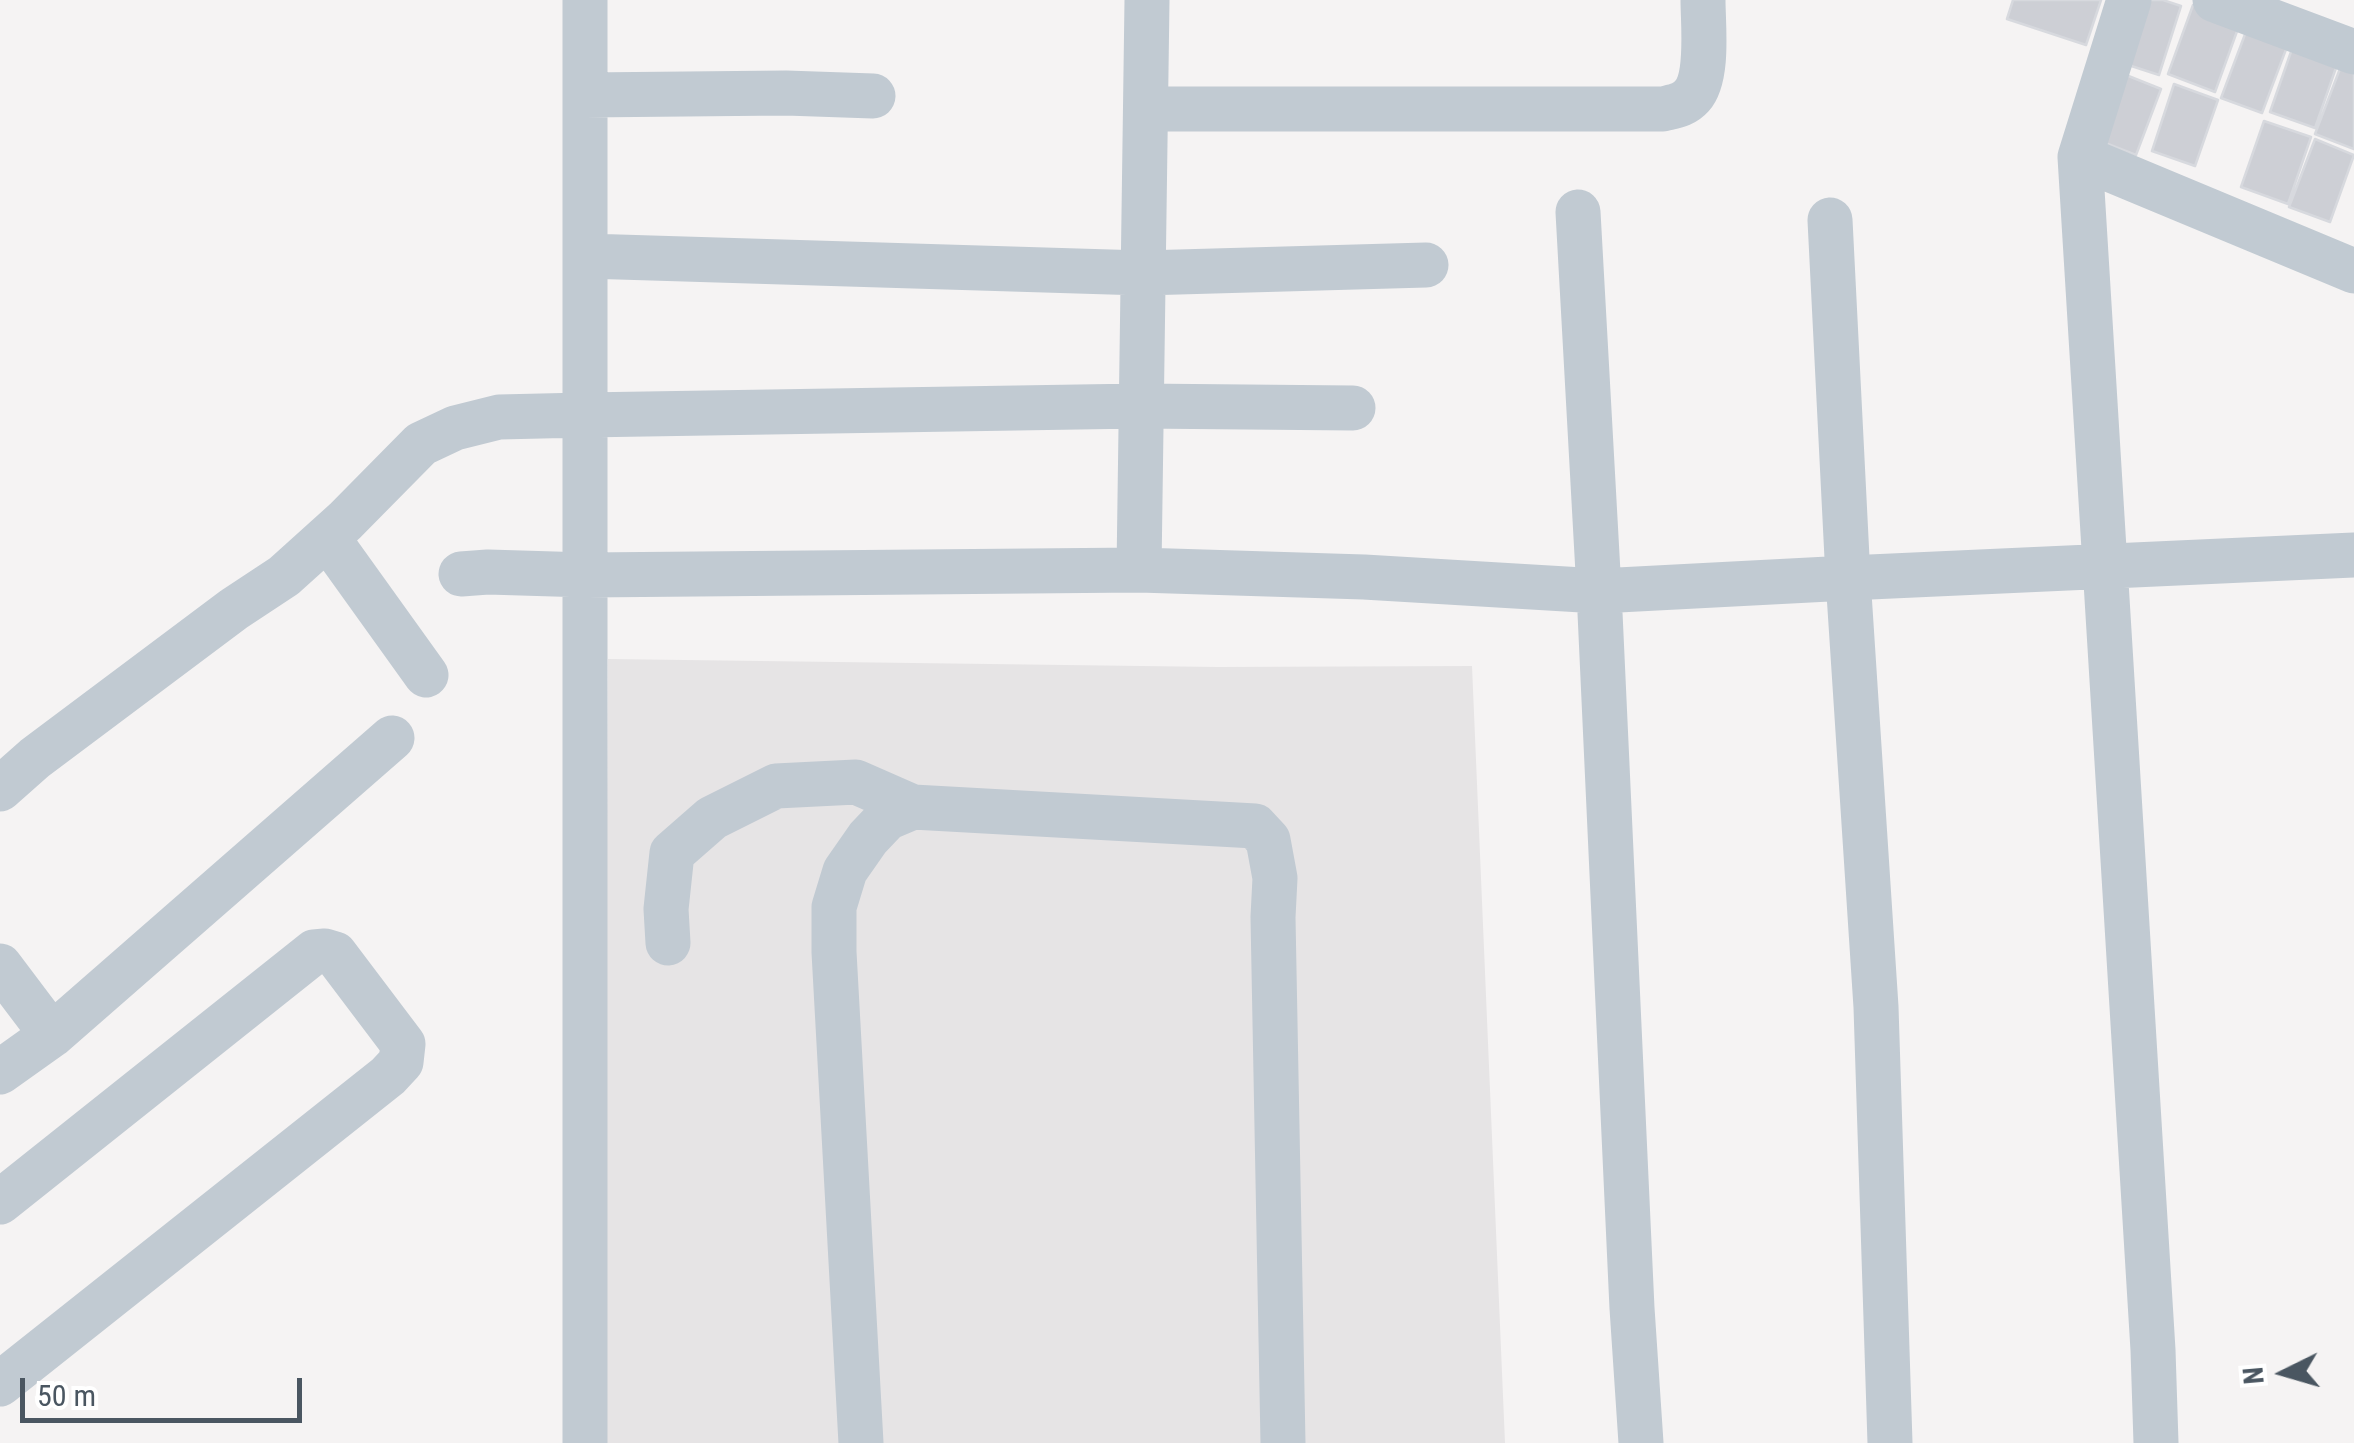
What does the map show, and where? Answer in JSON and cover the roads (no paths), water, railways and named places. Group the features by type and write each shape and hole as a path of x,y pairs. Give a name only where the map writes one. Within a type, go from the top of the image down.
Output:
{"street":[{"path":"585,0 586,1443"},
{"path":"1139,570 1147,0"},
{"path":"1146,109 1663,109 1682,105 1696,93 1703,66 1704,0"},
{"path":"2129,0 2080,157 2156,1443"},
{"path":"2216,0 2354,52"},
{"path":"585,95 873,96"},
{"path":"2080,157 2354,271"},
{"path":"1578,212 1641,1443"},
{"path":"1830,220 1876,1006 1890,1443"},
{"path":"586,256 1143,272 1426,265"},
{"path":"0,789 234,609 284,576 421,444 455,428 499,417 584,415 1140,406 1353,408"},
{"path":"327,537 426,675"},
{"path":"462,574 1139,570 1364,576 1599,591 2354,554"},
{"path":"0,1072 52,1034 392,738"},
{"path":"668,944 666,909 672,853 712,818 776,786 856,782 913,806 1255,826 1268,840 1275,878 1283,1443"},
{"path":"860,1443 834,907 846,871 868,838 887,818 913,806"},
{"path":"0,1202 314,952 335,954 403,1044 401,1062 388,1076 0,1384"},
{"path":"0,966 52,1034"}]}
